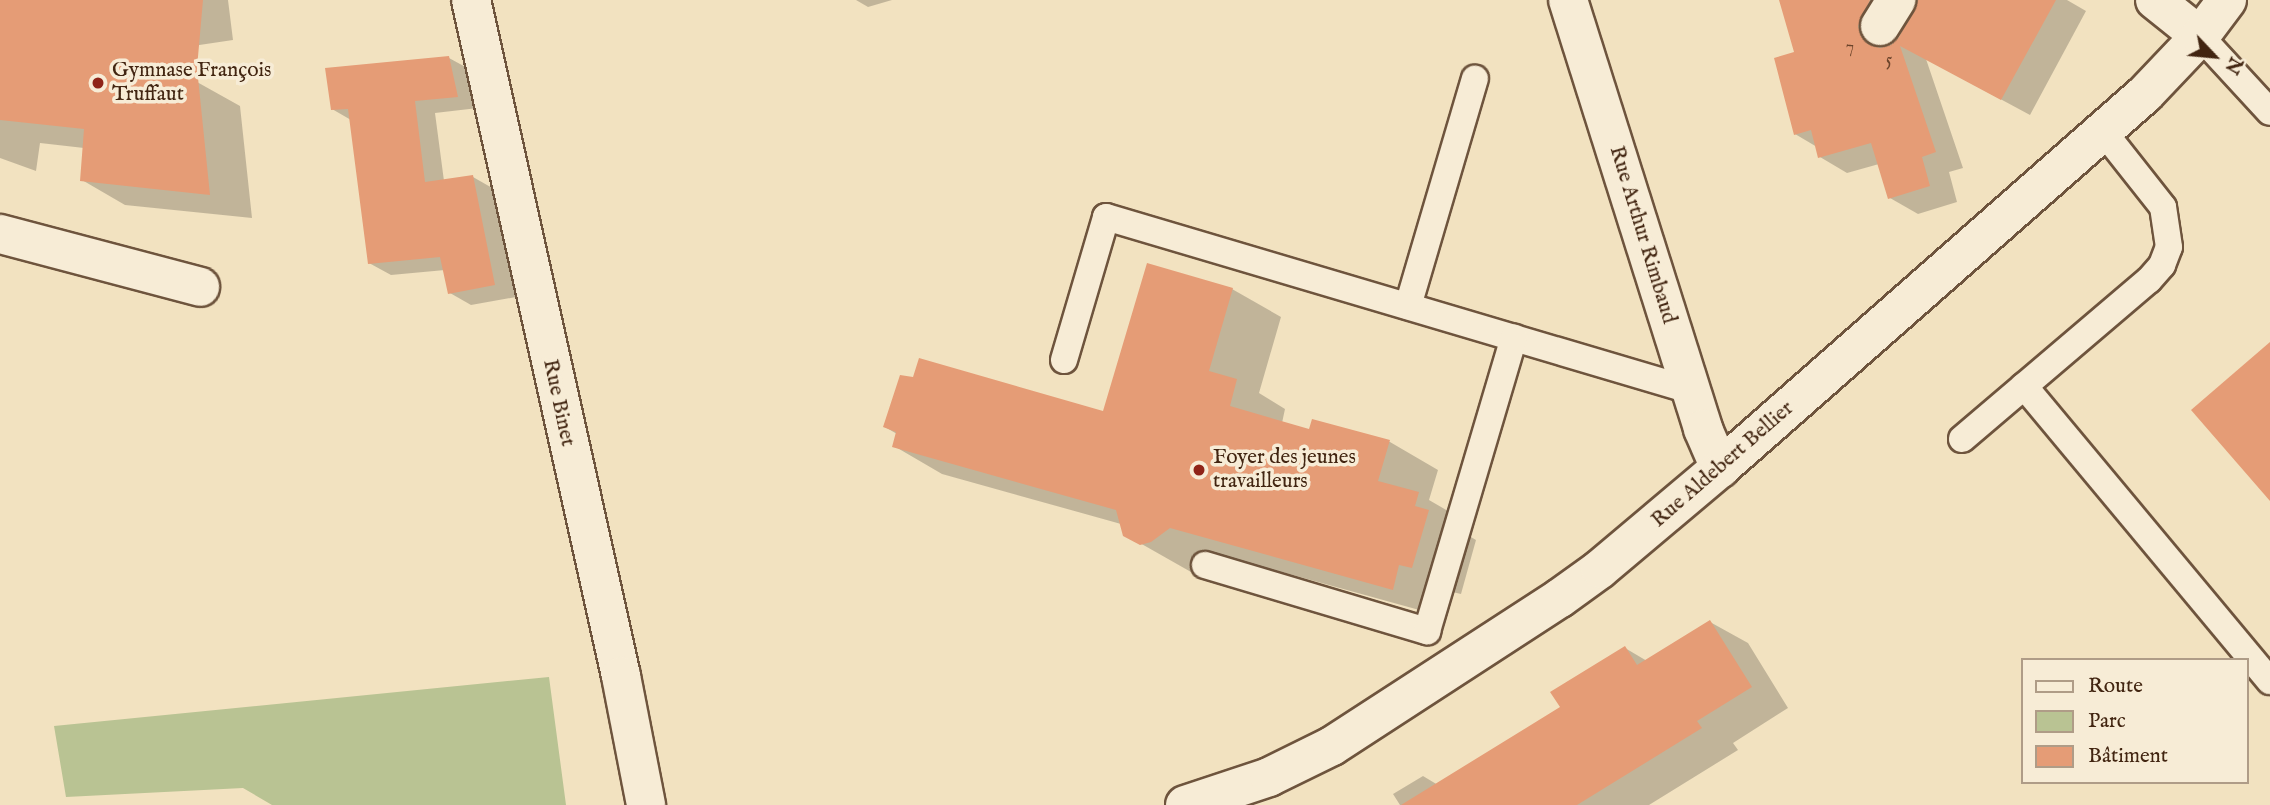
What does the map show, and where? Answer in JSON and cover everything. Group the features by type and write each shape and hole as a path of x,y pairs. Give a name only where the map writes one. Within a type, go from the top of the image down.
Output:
{"street":[{"name":"Rue Binet","path":"471,0 624,689 646,805"},
{"name":"Rue Arthur Rimbaud","path":"1568,0 1690,390 1720,468"},
{"path":"2155,0 2200,36"},
{"name":"Rue Aldebert Bellier","path":"1185,805 1269,777 1332,746 1560,598 1645,533 2145,94 2200,36 2227,0"},
{"path":"0,234 200,287"}],"lane":[{"path":"2200,36 2270,111"},
{"path":"1408,306 1475,79"},
{"path":"1962,439 2148,280 2161,265 2169,247 2163,207 2103,131"},
{"path":"1064,360 1106,217 1690,390"},
{"path":"1205,565 1427,631 1514,338"},
{"path":"2024,386 2270,681"}],"green space":[{"path":"549,677 566,805 272,805 243,788 66,797 54,726"}],"building":[{"name":"Gymnase François Truffaut","path":"0,0 203,0 197,68 210,195 80,181 84,129 0,120"},
{"path":"1779,0 1870,0 1858,26 1861,36 1868,44 1880,48 1891,45 1899,37 1918,0 2056,0 2001,100 1900,46 1936,152 1922,157 1930,186 1888,199 1871,143 1818,158 1811,130 1794,135 1774,58 1794,52"},
{"path":"449,56 458,97 415,101 425,182 473,175 495,285 448,294 440,257 368,264 348,109 331,110 325,68"},
{"path":"1147,263 1233,288 1209,371 1237,379 1230,406 1309,429 1312,419 1390,440 1378,481 1419,492 1415,506 1429,510 1412,568 1399,565 1393,590 1170,528 1151,542 1140,545 1123,536 1116,510 892,447 896,432 883,427 900,375 913,377 919,358 1103,411"},
{"path":"2270,342 2270,501 2191,410"},
{"path":"1710,620 1752,687 1697,721 1702,728 1577,805 1401,805 1560,707 1550,692 1625,646 1637,665"}],"place":[{"name":"Gymnase François Truffaut","path":"98,83"},
{"name":"Foyer des jeunes travailleurs","path":"1199,470"}]}
